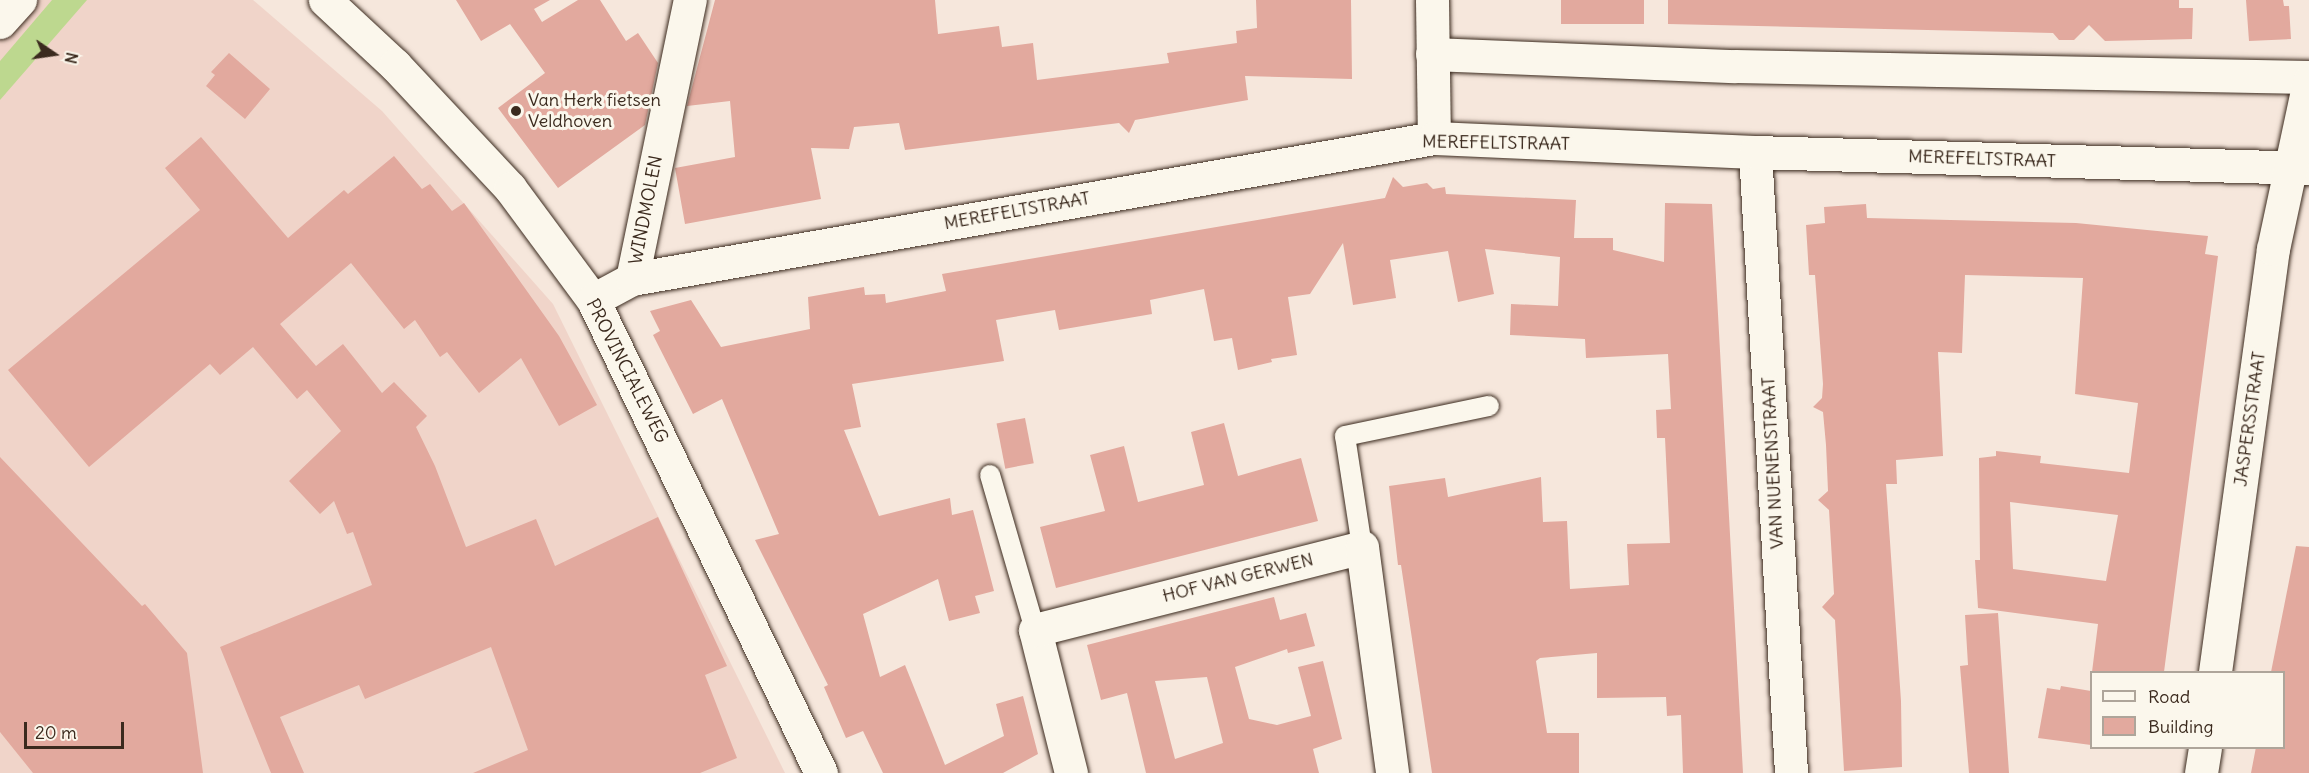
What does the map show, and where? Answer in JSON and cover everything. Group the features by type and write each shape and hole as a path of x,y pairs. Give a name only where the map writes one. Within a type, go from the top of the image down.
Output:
{"street":[{"path":"0,22 20,0"},
{"name":"PROVINCIALEWEG","path":"325,0 395,65 510,188 593,300 821,773"},
{"name":"WINDMOLEN","path":"632,279 690,0"},
{"path":"1432,0 1434,138"},
{"path":"1432,54 1735,66 2309,79"},
{"name":"JASPERSSTRAAT","path":"2215,671 2273,249 2299,168 2309,79"},
{"name":"MEREFELTSTRAAT","path":"593,300 632,279 1434,138 1755,152 2299,168"},
{"name":"VAN NUENENSTRAAT","path":"1755,152 1791,773"},
{"path":"1362,547 1392,773"},
{"name":"HOF VAN GERWEN","path":"1035,630 1362,547"},
{"path":"1035,630 1071,773"},
{"path":"2201,773 2205,749"}],"lane":[{"path":"1362,547 1345,436 1489,406"},
{"path":"990,475 1035,630"}],"shaded area":[{"path":"0,0 253,0 382,111 553,304 785,773 0,773"}],"green space":[{"path":"52,0 87,0 0,100 0,61"}],"building":[{"path":"456,0 550,0 534,9 542,22 578,0 600,0 626,41 638,33 658,63 645,125 558,188 498,108 545,73 510,24 481,41"},
{"path":"715,0 935,0 938,34 999,26 1002,47 1033,43 1037,80 1169,63 1167,53 1237,43 1236,31 1257,28 1256,0 1351,0 1352,79 1245,76 1248,100 1135,120 1129,133 1119,123 905,150 899,123 854,127 849,149 811,148 821,199 685,224 675,168 735,157 730,101 687,106"},
{"path":"1561,0 1644,0 1644,24 1561,24"},
{"path":"1668,0 2179,0 2179,8 2193,8 2192,39 2105,41 2089,25 2074,40 2059,40 2053,33 1668,24"},
{"path":"2246,0 2283,0 2284,6 2289,6 2291,39 2249,41"},
{"path":"229,53 270,89 245,119 206,86 215,75 211,72"},
{"path":"201,137 288,238 344,190 348,194 394,156 422,189 430,184 452,211 464,203 559,336 597,405 559,426 521,358 479,393 447,352 440,357 415,320 404,329 351,263 280,324 316,366 343,344 382,393 394,382 427,416 416,427 435,466 466,547 536,519 555,566 658,517 727,666 705,675 737,758 700,773 473,773 528,750 491,647 365,699 359,685 280,717 304,773 271,773 220,647 372,585 353,532 347,534 334,501 320,514 289,481 341,431 307,390 297,399 253,347 220,375 210,364 89,467 8,370 200,210 165,168"},
{"path":"1393,177 1403,187 1427,183 1433,189 1445,187 1446,194 1576,200 1574,238 1613,238 1613,250 1664,262 1665,203 1712,204 1743,773 1683,773 1681,715 1667,716 1666,697 1597,698 1597,653 1540,658 1536,661 1547,733 1579,733 1579,773 1432,773 1401,565 1398,565 1389,486 1445,478 1448,497 1541,477 1543,522 1567,521 1570,589 1629,585 1627,544 1670,543 1665,438 1657,438 1656,410 1671,409 1668,354 1586,358 1585,339 1510,335 1511,304 1558,306 1560,257 1485,249 1494,294 1458,302 1448,251 1390,260 1396,298 1353,305 1343,243 1310,294 1288,297 1297,355 1271,359 1272,362 1238,370 1232,338 1214,341 1204,289 1150,300 1152,314 1059,330 1055,310 996,320 1004,361 852,384 861,427 844,430 879,516 950,498 952,515 973,510 994,591 975,596 980,613 949,621 938,579 863,614 880,677 905,665 945,765 1004,736 996,704 1023,696 1038,754 1003,773 883,773 863,731 846,738 824,687 828,685 755,540 779,534 722,399 693,414 653,335 660,331 650,311 691,300 721,347 810,329 808,297 864,287 865,295 885,294 886,303 946,291 942,274 1385,198"},
{"path":"1866,204 1867,218 2076,223 2208,236 2205,254 2218,256 2164,671 2092,671 2098,624 1978,608 1975,560 1980,560 1979,458 1996,456 1996,451 2041,456 2040,463 2129,473 2138,403 2075,394 2083,278 1965,275 1962,353 1938,352 1943,456 1896,460 1897,484 1886,484 1901,701 1902,767 1844,771 1835,620 1822,607 1834,594 1829,510 1818,500 1828,491 1826,445 1823,412 1813,407 1822,398 1823,384 1815,275 1809,275 1806,225 1825,223 1824,207","holes":["2010,502 2118,515 2106,581 2013,569"]},
{"path":"1025,418 1034,463 1005,469 997,424"},
{"path":"1224,423 1238,476 1301,458 1318,521 1056,588 1040,527 1105,511 1090,455 1124,446 1138,502 1204,485 1191,432"},
{"path":"0,457 142,606 145,604 187,653 203,773 33,773 0,732"},
{"path":"2296,546 2309,547 2309,773 2251,773 2256,749 2285,749 2285,671 2271,671"},
{"path":"1274,597 1280,620 1306,613 1315,646 1288,653 1287,649 1235,667 1249,719 1277,725 1311,716 1298,667 1323,661 1342,739 1313,749 1319,773 1146,773 1127,693 1101,700 1087,645","holes":["1207,677 1223,743 1175,759 1155,681"]},
{"path":"1998,613 2009,773 1969,773 1960,666 1968,665 1965,615"},
{"path":"2061,686 2090,691 2090,745 2038,738 2047,688 2060,690"}],"place":[{"name":"Van Herk fietsen Veldhoven","path":"516,111"}]}
